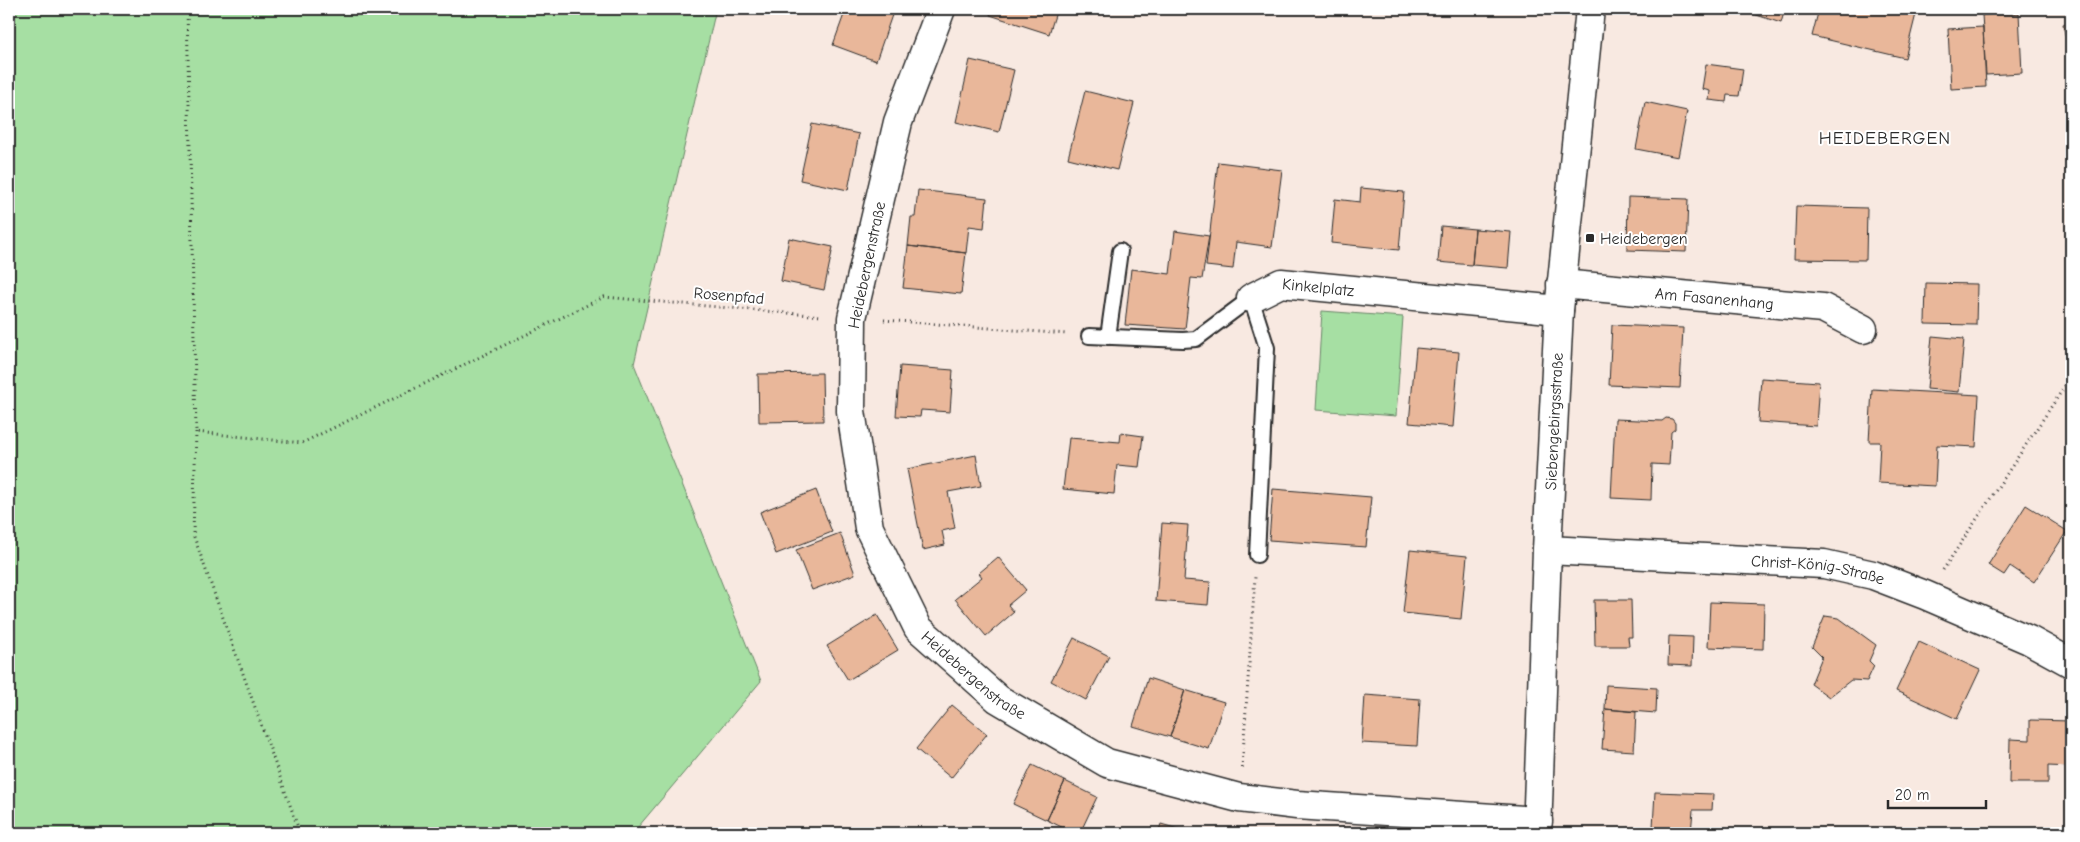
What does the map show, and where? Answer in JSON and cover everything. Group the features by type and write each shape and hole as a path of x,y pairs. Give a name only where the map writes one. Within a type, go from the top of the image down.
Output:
{"street":[{"name":"Heidebergenstraße","path":"941,9 898,122 852,318 851,411 869,528 918,628 998,699 1108,764 1240,798 1537,827"},
{"name":"Siebengebirgsstraße","path":"1537,827 1547,550 1560,297 1590,9"},
{"name":"Kinkelplatz","path":"1251,298 1281,283 1560,297"},
{"name":"Am Fasanenhang","path":"1560,297 1823,308 1862,329"},
{"name":"Christ-König-Straße","path":"1547,550 1824,564 1873,575 1925,594 2029,640 2071,663"}],"lane":[{"path":"1108,336 1120,251"},
{"path":"1089,336 1196,339 1251,298 1267,348 1256,554"}],"path":[{"path":"187,9 196,432 192,534 300,833"},
{"name":"Rosenpfad","path":"196,432 302,443 604,298 1089,336"},
{"path":"1925,594 2071,377"},
{"path":"1240,798 1256,554"}],"green space":[{"path":"9,9 716,9 634,364 761,681 633,833 9,833"},
{"path":"1322,311 1403,317 1396,416 1316,410"}],"building":[{"path":"846,9 874,9 892,15 876,61 833,45"},
{"path":"992,9 1057,9 1049,34 990,15"},
{"path":"1738,9 1785,9 1781,23"},
{"path":"1819,9 1917,10 1905,58 1812,36"},
{"path":"2019,13 2022,73 1986,75 1982,15"},
{"path":"2071,22 2071,64 2063,24"},
{"path":"1983,27 1986,87 1951,89 1948,29"},
{"path":"970,60 1014,70 999,132 956,122"},
{"path":"1706,64 1743,69 1739,96 1727,95 1726,102 1709,100 1710,91 1702,89"},
{"path":"1085,91 1134,103 1117,170 1068,158"},
{"path":"1645,102 1687,111 1678,157 1636,149"},
{"path":"812,124 859,134 848,190 800,180"},
{"path":"1218,162 1282,170 1272,247 1236,242 1233,269 1206,266"},
{"path":"1361,188 1404,192 1399,250 1331,243 1335,199 1360,202"},
{"path":"918,190 987,198 984,228 969,226 966,253 908,246 911,217 915,217"},
{"path":"1628,197 1688,199 1686,252 1627,250"},
{"path":"1796,206 1867,208 1866,260 1794,259"},
{"path":"1441,226 1475,229 1472,265 1438,262"},
{"path":"1475,229 1511,232 1508,268 1472,265"},
{"path":"1175,231 1209,236 1202,279 1191,278 1185,329 1125,325 1131,269 1170,274"},
{"path":"789,238 833,247 824,290 781,281"},
{"path":"908,246 966,253 961,294 903,288"},
{"path":"1926,283 1977,284 1976,325 1925,324"},
{"path":"1612,325 1683,328 1680,388 1609,385"},
{"path":"1932,336 1964,339 1959,392 1927,389"},
{"path":"1416,348 1459,352 1453,427 1409,423"},
{"path":"900,366 953,370 950,412 921,410 920,417 896,416"},
{"path":"822,373 823,421 759,422 758,374"},
{"path":"1761,378 1819,382 1816,426 1758,422"},
{"path":"1872,389 1979,395 1976,447 1937,445 1935,486 1878,483 1880,442 1869,442"},
{"path":"1666,418 1672,419 1675,423 1675,429 1671,432 1669,465 1652,464 1651,500 1611,498 1615,419 1662,421"},
{"path":"1121,433 1143,436 1139,467 1117,465 1114,494 1063,489 1069,438 1120,442"},
{"path":"976,455 981,486 948,492 955,528 942,531 945,545 923,550 907,469"},
{"path":"1273,489 1371,497 1366,547 1269,540"},
{"path":"816,490 832,532 776,554 760,512"},
{"path":"2026,505 2067,531 2034,582 2010,566 2004,575 1988,565"},
{"path":"1162,523 1188,525 1184,580 1210,582 1208,605 1156,601"},
{"path":"840,533 855,574 812,590 796,550"},
{"path":"1410,550 1467,556 1461,619 1403,613"},
{"path":"998,557 1026,590 1008,605 1014,612 986,636 955,599 982,577 979,573"},
{"path":"1594,600 1631,600 1632,637 1628,637 1629,646 1595,646"},
{"path":"1710,602 1764,604 1763,649 1708,647"},
{"path":"877,615 898,650 848,680 827,646"},
{"path":"1825,616 1839,618 1876,645 1869,661 1874,666 1867,681 1851,680 1829,697 1811,684 1822,657 1812,647"},
{"path":"1669,636 1693,637 1692,666 1668,665"},
{"path":"1074,638 1109,656 1086,700 1051,681"},
{"path":"1919,642 1980,670 1957,719 1896,691"},
{"path":"1148,678 1185,690 1170,737 1133,726"},
{"path":"1606,685 1657,688 1656,713 1605,709"},
{"path":"1185,690 1224,702 1209,749 1170,737"},
{"path":"1365,695 1420,699 1417,746 1362,743"},
{"path":"952,705 987,734 951,778 916,749"},
{"path":"1605,709 1636,712 1634,751 1602,749"},
{"path":"2030,720 2071,721 2071,767 2048,766 2048,783 2009,783 2010,739 2030,740"},
{"path":"1032,765 1065,781 1047,820 1013,804"},
{"path":"1065,781 1097,797 1080,833 1074,833 1047,820"},
{"path":"1655,792 1713,794 1712,810 1693,810 1691,833 1644,833 1644,827 1653,827"},
{"path":"1161,824 1192,833 1158,833"}],"place":[{"name":"Heidebergen","path":"1590,238"}],"district":[{"name":"HEIDEBERGEN","path":"1885,138"}]}
